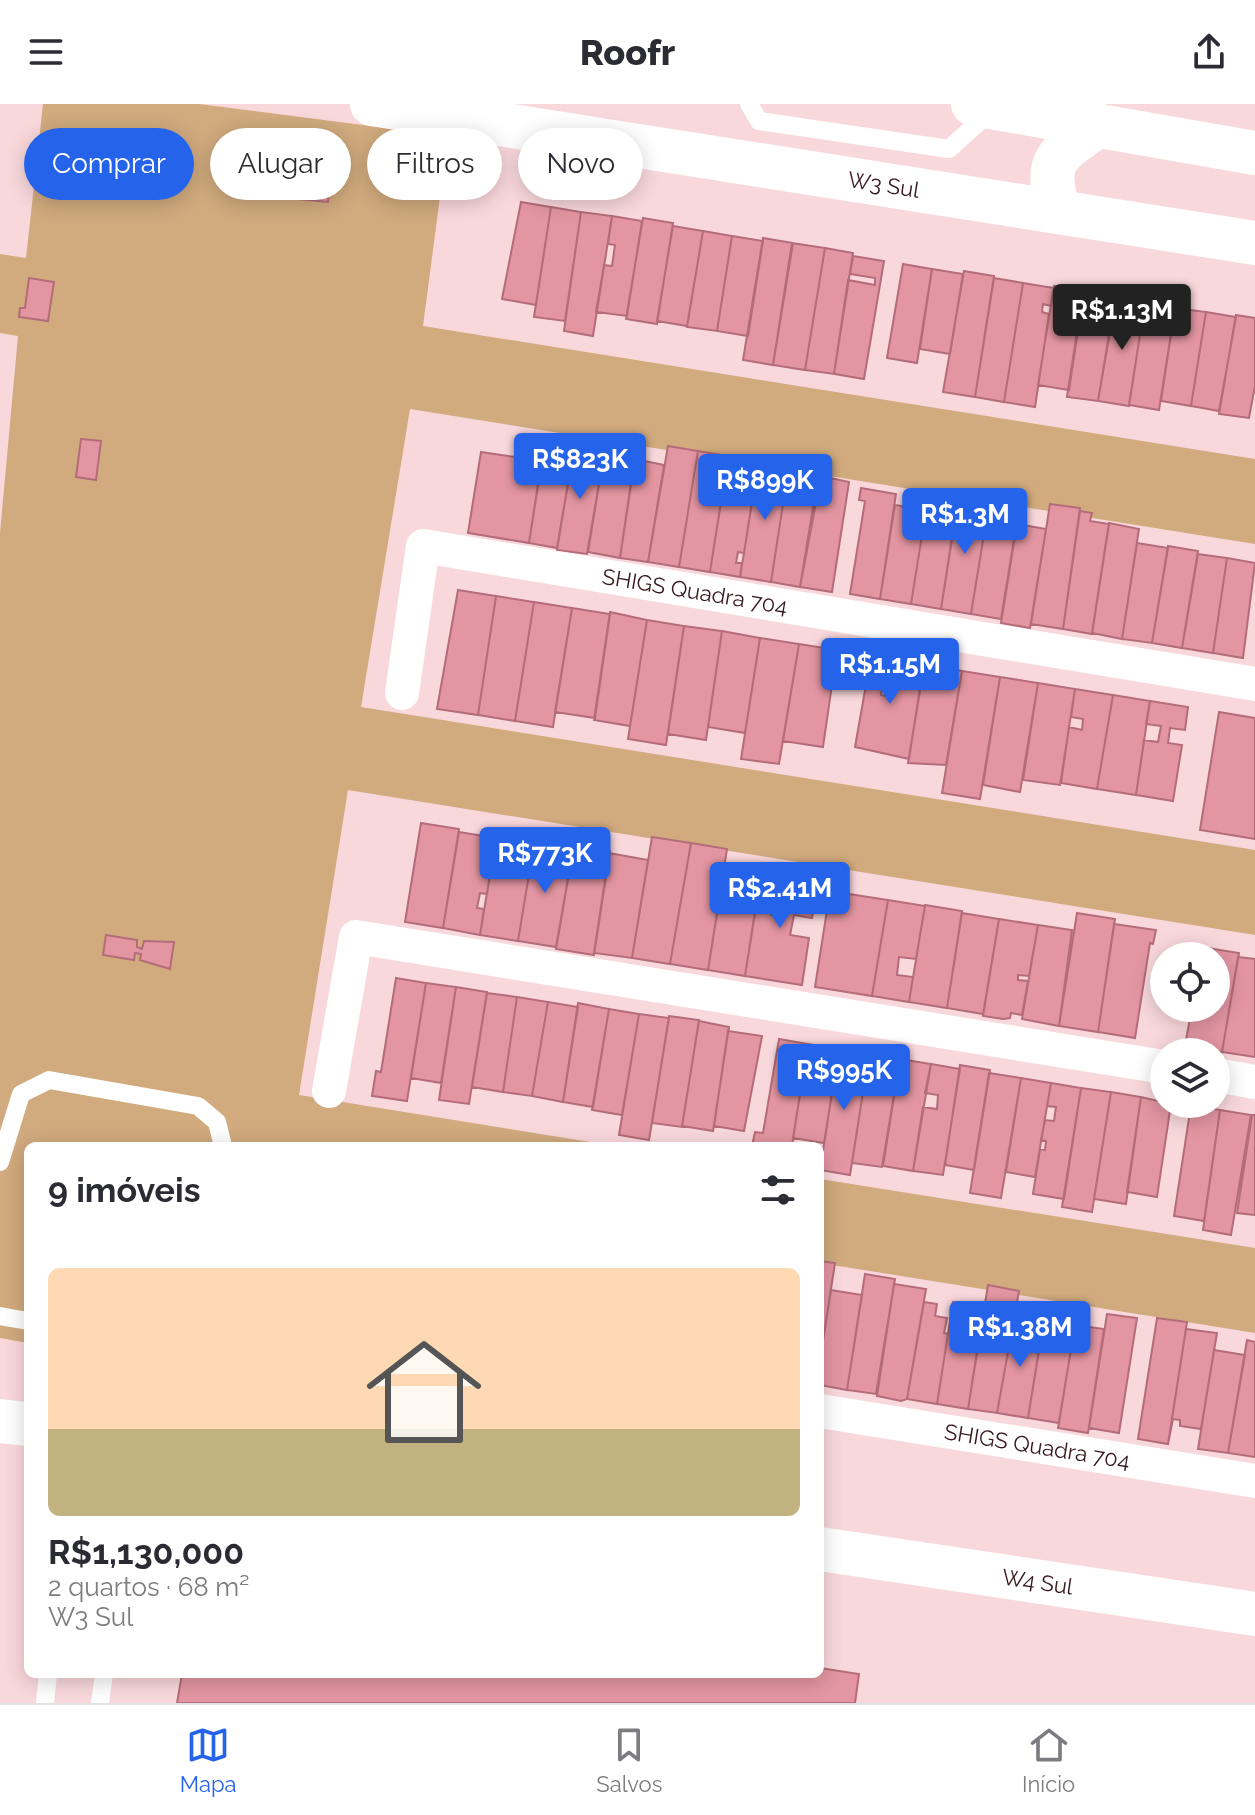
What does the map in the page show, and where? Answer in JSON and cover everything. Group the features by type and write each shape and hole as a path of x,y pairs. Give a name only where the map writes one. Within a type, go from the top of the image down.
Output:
{"main road":[{"name":"W3 Sul","path":"372,104 1255,243"},
{"path":"984,106 1255,153"},
{"path":"1059,212 1050,180 1052,167 1066,149 1098,125"},
{"path":"0,1421 24,1424"},
{"name":"W4 Sul","path":"824,1550 1255,1614"}],"street":[{"name":"SHIGS Quadra 704","path":"402,693 423,546 1255,684"},
{"path":"329,1091 356,937 1150,1065"},
{"path":"1230,1078 1255,1082"},
{"name":"SHIGS Quadra 704","path":"824,1412 1255,1481"}],"lane":[{"path":"749,104 759,121 949,149 984,106"},
{"path":"0,1162 21,1094 49,1080 198,1106 217,1122 222,1142"},
{"path":"0,1316 24,1320"},
{"path":"45,1703 48,1678"},
{"path":"100,1703 103,1678"}],"shaded area":[{"path":"43,104 199,104 386,128 367,128 367,200 440,200 423,326 1255,459 1255,544 410,409 361,707 1255,850 1255,935 348,790 299,1095 590,1142 24,1142 24,1342 0,1338 0,533 18,336 0,333 0,254 26,258 32,200 194,200 194,128 40,128"},
{"path":"824,1180 1255,1248 1255,1333 824,1264"}],"building":[{"path":"521,202 551,207 536,305 502,299"},
{"path":"551,207 581,212 565,321 534,317"},
{"path":"581,212 612,216 593,336 564,331"},
{"path":"612,216 642,221 627,316 596,312 604,265 612,266 615,245 608,244"},
{"path":"643,218 673,223 657,324 626,319"},
{"path":"673,226 703,231 687,326 657,321"},
{"path":"703,231 732,236 717,331 687,327"},
{"path":"732,236 763,241 748,336 717,331"},
{"path":"763,238 793,243 773,365 743,360"},
{"path":"792,243 825,248 805,370 773,365"},
{"path":"825,248 853,253 834,374 805,370"},
{"path":"853,256 884,261 864,379 834,374 848,280 875,285 875,278 850,274"},
{"path":"903,264 932,269 917,363 887,358"},
{"path":"932,269 963,274 950,354 920,349"},
{"path":"964,271 994,276 975,397 943,392"},
{"path":"29,278 54,282 48,321 19,317 20,308 25,308"},
{"path":"994,278 1023,283 1004,402 975,397"},
{"path":"1023,283 1054,288 1051,306 1043,304 1042,312 1049,314 1035,407 1004,402"},
{"path":"1054,286 1084,291 1069,390 1038,385"},
{"path":"1083,293 1116,298 1098,401 1067,397"},
{"path":"1115,298 1145,302 1129,406 1098,401"},
{"path":"1145,303 1175,308 1159,410 1129,405"},
{"path":"1175,308 1206,312 1191,406 1161,401"},
{"path":"1206,312 1236,317 1219,411 1191,406"},
{"path":"1236,315 1255,318 1255,386 1249,418 1219,414"},
{"path":"607,436 637,441 620,558 588,552"},
{"path":"81,439 101,441 96,480 76,477"},
{"path":"544,444 574,448 557,548 529,543"},
{"path":"668,446 698,451 679,567 648,562"},
{"path":"574,448 604,454 587,554 557,550"},
{"path":"698,451 728,456 710,572 679,567"},
{"path":"481,452 542,461 529,543 468,533"},
{"path":"635,459 664,465 648,562 620,558"},
{"path":"759,461 789,465 771,582 740,577"},
{"path":"789,465 808,468 805,487 816,489 800,587 771,582"},
{"path":"821,476 849,482 832,592 800,587"},
{"path":"725,477 755,482 744,553 738,552 736,563 742,563 740,577 710,572"},
{"path":"861,488 896,494 880,599 850,594 865,501 859,500"},
{"path":"958,498 989,503 971,614 941,609"},
{"path":"1050,504 1080,508 1063,629 1031,624"},
{"path":"895,505 926,510 911,604 880,599"},
{"path":"926,510 956,514 941,609 911,604"},
{"path":"988,510 1018,515 1001,619 971,614"},
{"path":"1080,511 1092,513 1090,521 1109,524 1092,634 1063,629"},
{"path":"1109,523 1139,529 1122,639 1092,633"},
{"path":"1017,524 1046,529 1030,628 1001,623"},
{"path":"1137,543 1168,548 1152,643 1122,639"},
{"path":"1168,546 1198,551 1182,648 1152,643"},
{"path":"1198,554 1227,558 1213,653 1182,648"},
{"path":"1227,558 1255,563 1243,658 1213,653"},
{"path":"458,590 496,596 478,715 437,709"},
{"path":"496,596 534,602 515,721 478,715"},
{"path":"534,602 572,608 553,727 515,721"},
{"path":"572,608 610,614 595,718 555,712"},
{"path":"610,612 647,620 630,726 594,720"},
{"path":"647,620 684,626 666,745 628,739"},
{"path":"684,626 722,631 706,740 668,734"},
{"path":"722,631 760,638 745,733 708,727"},
{"path":"760,638 799,644 779,764 741,759"},
{"path":"799,644 837,650 823,747 783,741"},
{"path":"871,656 924,662 909,759 855,747","holes":["883,682 891,683 889,697 881,695"]},
{"path":"952,669 962,671 946,765 908,763 923,673 950,678"},
{"path":"962,671 1000,677 980,799 942,793"},
{"path":"1000,677 1038,683 1020,792 983,785"},
{"path":"1038,683 1075,689 1060,785 1023,780"},
{"path":"1075,689 1113,695 1097,789 1061,783 1069,727 1082,730 1083,719 1071,717"},
{"path":"1113,695 1150,701 1136,795 1097,789"},
{"path":"1150,701 1188,707 1185,730 1170,728 1168,743 1182,745 1173,801 1136,795 1144,740 1158,742 1161,726 1146,724"},
{"path":"1219,712 1255,718 1255,839 1200,830"},
{"path":"421,823 459,829 443,928 405,922"},
{"path":"459,832 496,838 487,894 480,893 477,908 484,909 480,935 443,928"},
{"path":"652,837 691,843 670,964 632,958"},
{"path":"496,838 534,844 518,941 480,935"},
{"path":"691,843 727,849 708,970 670,964"},
{"path":"534,844 573,850 556,947 518,941"},
{"path":"574,845 610,851 594,955 556,949"},
{"path":"609,853 648,860 632,958 594,953"},
{"path":"724,870 761,876 745,976 708,970"},
{"path":"761,873 811,882 810,889 817,890 812,918 794,915 790,935 809,938 802,985 745,976","holes":["772,902 781,903 780,916 771,915"]},
{"path":"830,891 888,900 872,996 815,987"},
{"path":"888,900 925,906 916,959 899,957 897,975 913,977 909,1002 872,996"},
{"path":"925,905 962,911 947,1008 909,1002"},
{"path":"962,913 999,919 983,1014 947,1008"},
{"path":"1077,913 1115,919 1098,1032 1059,1026"},
{"path":"999,919 1038,925 1029,976 1018,975 1018,980 1028,981 1022,1015 1011,1013 1010,1018 1003,1019 983,1016"},
{"path":"1114,924 1156,930 1153,942 1150,942 1135,1038 1098,1032"},
{"path":"1038,925 1072,930 1059,1026 1022,1019"},
{"path":"106,935 137,940 137,947 142,949 144,941 174,942 170,969 140,960 141,954 135,953 134,960 103,955"},
{"path":"1230,952 1239,953 1230,1005"},
{"path":"1238,957 1255,959 1255,1057 1230,1053 1230,1038 1224,1038 1227,1022 1230,1022"},
{"path":"396,978 426,983 407,1101 372,1096 376,1071 381,1072"},
{"path":"426,983 456,987 441,1083 411,1078"},
{"path":"456,987 487,992 469,1104 439,1100"},
{"path":"487,993 517,997 503,1092 472,1087"},
{"path":"517,997 548,1002 532,1096 503,1092"},
{"path":"548,1002 578,1007 563,1102 532,1096"},
{"path":"578,1003 609,1009 593,1107 563,1102"},
{"path":"609,1009 639,1014 622,1115 592,1110"},
{"path":"639,1014 669,1018 649,1140 619,1135"},
{"path":"669,1016 699,1020 682,1127 652,1123"},
{"path":"699,1021 729,1027 713,1131 682,1126"},
{"path":"1189,1022 1227,1022 1224,1038 1186,1038"},
{"path":"728,1031 762,1036 744,1131 714,1126"},
{"path":"779,1039 808,1044 793,1142 753,1142 755,1132 763,1133"},
{"path":"808,1044 839,1049 824,1143 793,1138"},
{"path":"839,1049 869,1054 850,1175 824,1171 824,1145"},
{"path":"869,1054 900,1059 882,1167 852,1163"},
{"path":"900,1059 931,1064 913,1171 883,1166"},
{"path":"931,1064 960,1069 943,1175 913,1171 923,1107 937,1109 938,1095 925,1093"},
{"path":"960,1065 990,1070 974,1170 945,1165"},
{"path":"989,1073 1021,1078 1001,1198 970,1193"},
{"path":"1021,1078 1051,1083 1035,1177 1006,1172"},
{"path":"1051,1083 1081,1088 1064,1199 1033,1194 1040,1149 1045,1150 1046,1141 1041,1140 1045,1120 1054,1121 1056,1107 1047,1106"},
{"path":"1081,1088 1111,1092 1092,1212 1062,1207"},
{"path":"1111,1092 1141,1097 1126,1204 1094,1199"},
{"path":"1141,1097 1150,1099 1150,1118 1169,1118 1157,1197 1127,1192"},
{"path":"1230,1112 1251,1115 1231,1235 1203,1230 1219,1118 1230,1118"},
{"path":"1252,1115 1255,1115 1255,1215 1237,1213"},
{"path":"1189,1118 1219,1118 1204,1221 1174,1216"},
{"path":"824,1262 835,1263 824,1334"},
{"path":"865,1274 895,1279 876,1394 847,1390"},
{"path":"894,1284 926,1289 907,1399 901,1401 877,1396"},
{"path":"988,1285 1019,1291 997,1413 968,1409"},
{"path":"831,1290 862,1295 847,1390 824,1386 824,1335"},
{"path":"924,1302 937,1304 935,1316 947,1318 944,1333 948,1334 937,1404 907,1399"},
{"path":"953,1302 984,1307 968,1409 937,1404"},
{"path":"1107,1314 1137,1318 1119,1433 1089,1428"},
{"path":"1157,1318 1187,1322 1168,1444 1138,1439"},
{"path":"1014,1319 1043,1324 1028,1418 997,1413"},
{"path":"1044,1320 1075,1325 1059,1423 1028,1418"},
{"path":"1075,1325 1104,1329 1088,1433 1058,1428"},
{"path":"1186,1329 1217,1333 1201,1429 1180,1426 1180,1420 1173,1419 1168,1444"},
{"path":"1247,1340 1255,1342 1255,1457 1228,1453"},
{"path":"1214,1350 1245,1355 1228,1453 1198,1449"},
{"path":"824,1669 859,1674 855,1703 177,1703 181,1678 824,1678"}]}
